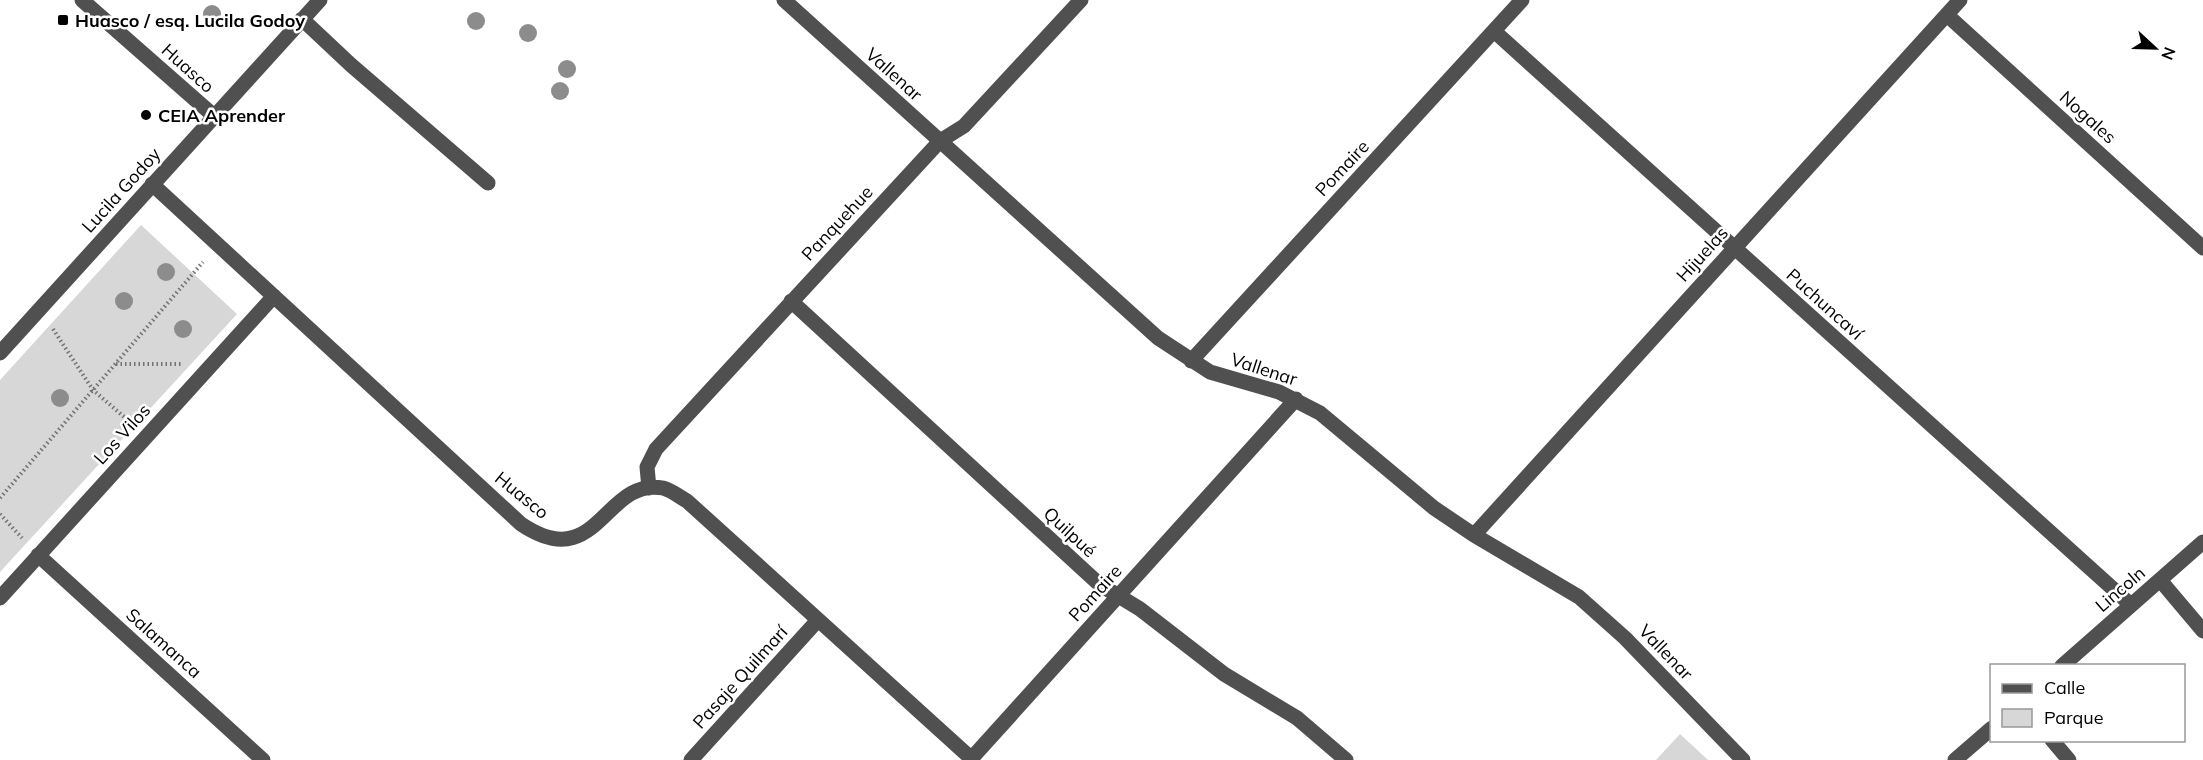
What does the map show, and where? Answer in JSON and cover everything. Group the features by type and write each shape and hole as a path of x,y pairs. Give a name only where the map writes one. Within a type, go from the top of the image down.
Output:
{"street":[{"name":"Huasco","path":"82,0 214,116"},
{"name":"Lucila Godoy","path":"0,353 320,0"},
{"name":"Vallenar","path":"783,0 1158,338 1191,361 1222,377 1296,399 1320,412 1434,508 1473,535 1554,580 1603,617 1743,760"},
{"name":"Panquehue","path":"649,488 647,467 656,449 940,141 964,126 1081,0"},
{"name":"Pomaire","path":"1191,361 1522,0"},
{"name":"Hijuelas","path":"1473,535 1960,0"},
{"name":"Nogales","path":"1947,15 2203,248"},
{"path":"302,19 351,65 488,183"},
{"name":"Puchuncaví","path":"1494,31 2131,605"},
{"name":"Huasco","path":"152,184 521,524 534,532 544,537 559,539 582,534 630,495 649,488"},
{"name":"Los Vilos","path":"0,598 273,296"},
{"name":"Quilpué","path":"791,301 1098,584 1140,609 1224,674 1297,718 1346,760"},
{"name":"Pomaire","path":"972,759 1296,399"},
{"path":"649,488 664,488 687,501 972,759"},
{"name":"Lincoln","path":"2064,664 2203,542"},
{"name":"Salamanca","path":"38,555 263,760"},
{"path":"2160,580 2203,631"},
{"name":"Pasaje Quilmarí","path":"691,760 818,620"},
{"path":"1955,760 1990,730"},
{"path":"2053,742 2069,760"}],"path":[{"path":"0,498 218,245"},
{"path":"39,309 93,390 146,437"},
{"path":"116,364 212,364"},
{"path":"0,514 38,555"}],"green space":[{"path":"141,225 237,314 0,572 0,380"},
{"path":"1680,734 1708,760 1656,760"}],"place":[{"name":"Huasco / esq. Lucila Godoy","path":"63,20"},
{"name":"CEIA Aprender","path":"146,115"}]}
